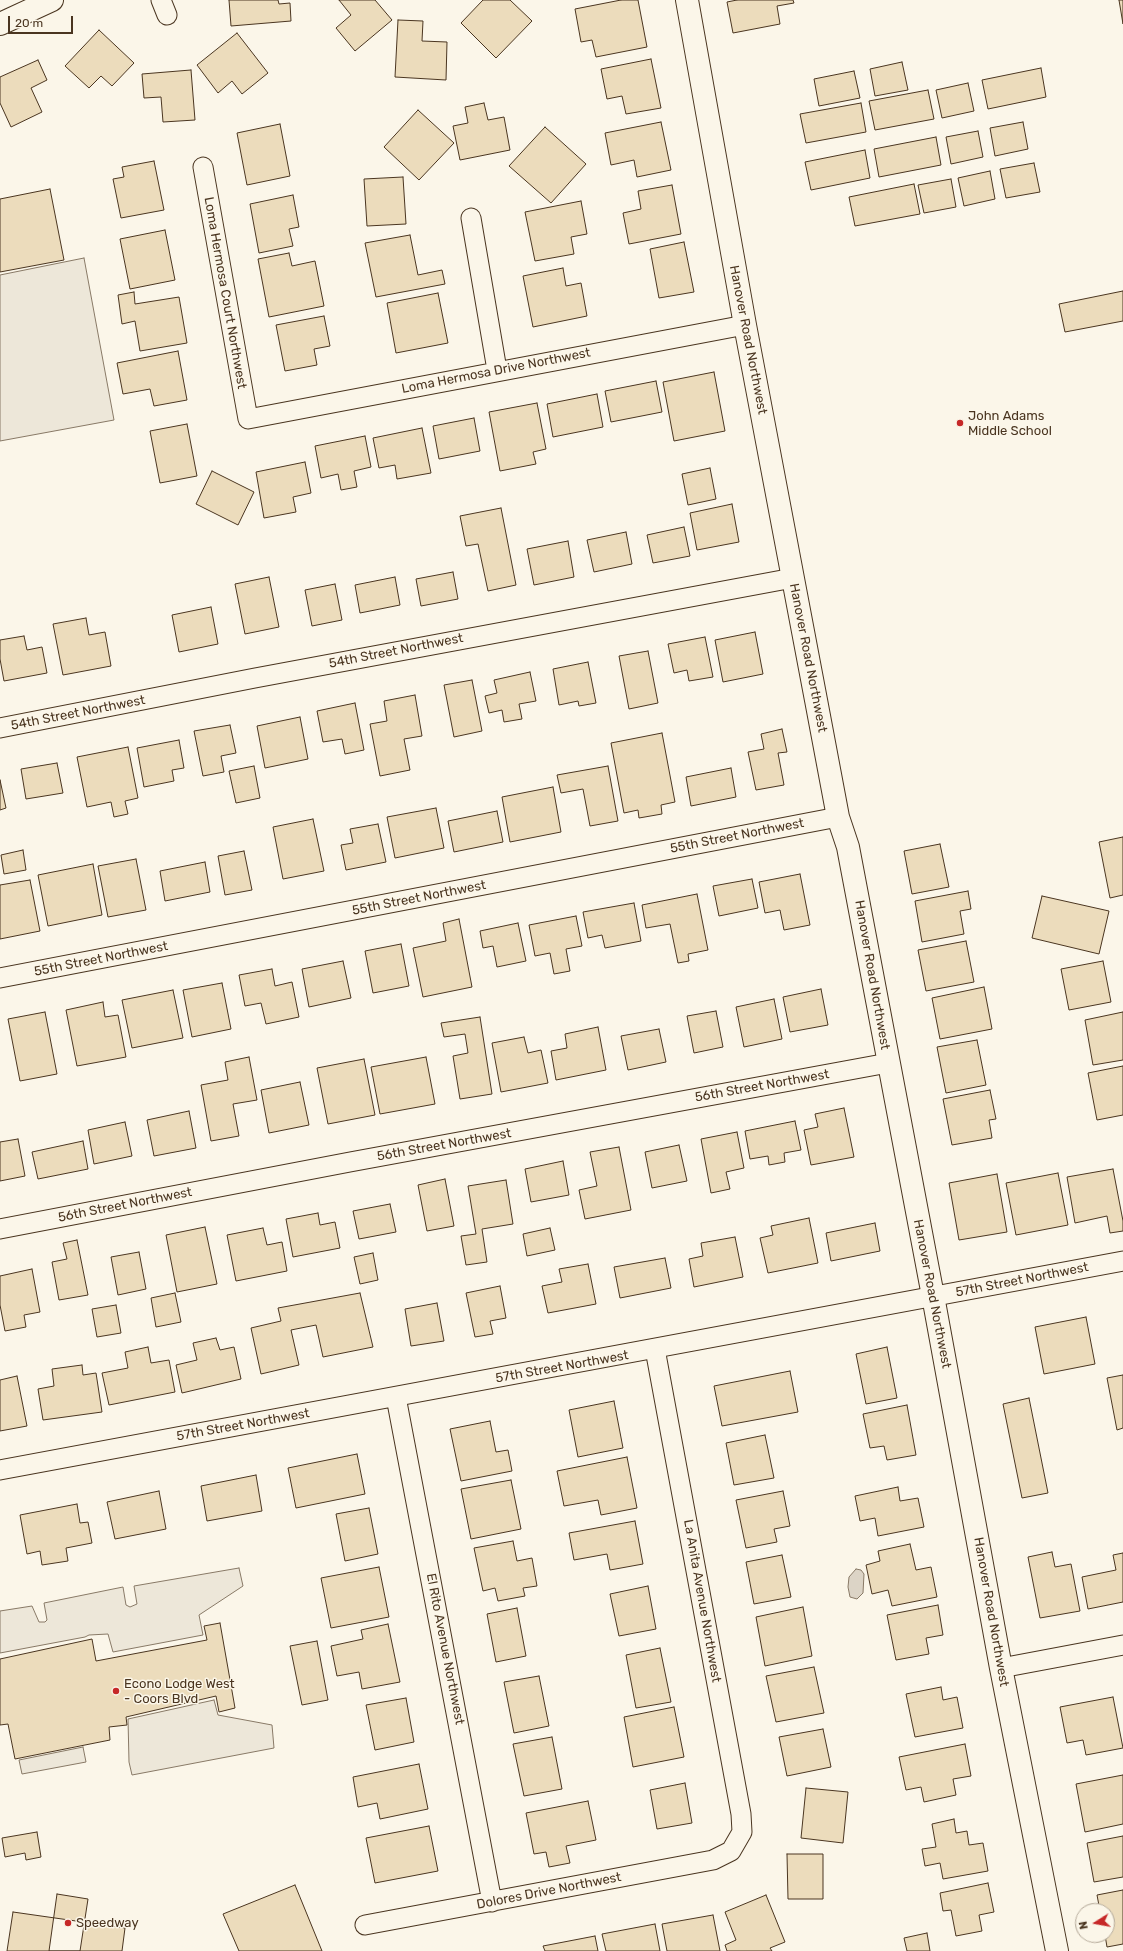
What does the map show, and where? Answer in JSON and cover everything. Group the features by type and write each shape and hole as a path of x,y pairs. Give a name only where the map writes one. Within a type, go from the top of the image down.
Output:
{"street":[{"path":"0,24 52,0"},
{"name":"Hanover Road Northwest","path":"687,0 745,325 838,817 848,847 888,1063 934,1296 1001,1668 1057,1951"},
{"name":"Loma Hermosa Court Northwest","path":"203,167 248,419"},
{"path":"471,218 497,370"},
{"name":"Loma Hermosa Drive Northwest","path":"248,419 497,370 745,325"},
{"name":"54th Street Northwest","path":"0,728 262,676 793,578"},
{"name":"55th Street Northwest","path":"0,978 838,817"},
{"name":"56th Street Northwest","path":"0,1229 358,1160 888,1063"},
{"name":"57th Street Northwest","path":"0,1470 1123,1261"},
{"name":"La Anita Avenue Northwest","path":"655,1349 742,1814 742,1832 731,1850"},
{"name":"El Rito Avenue Northwest","path":"396,1397 492,1902"},
{"path":"1001,1668 1123,1645"},
{"name":"Dolores Drive Northwest","path":"364,1925 713,1860 731,1850"}],"shaded area":[{"path":"84,258 114,420 0,441 0,275"},
{"path":"239,1568 243,1586 199,1615 203,1635 113,1652 108,1634 89,1635 0,1653 0,1611 32,1606 39,1622 45,1622 47,1620 44,1603 123,1587 126,1605 130,1607 137,1604 134,1586"},
{"path":"856,1569 861,1570 864,1574 863,1593 857,1599 850,1597 848,1587 849,1577"},
{"path":"214,1700 218,1715 272,1725 274,1748 132,1775 129,1762 128,1719"},
{"path":"83,1747 86,1762 22,1774 19,1760"}],"building":[{"path":"229,0 278,0 279,4 290,3 291,21 231,26"},
{"path":"339,0 375,0 392,20 355,51 336,28 351,15"},
{"path":"483,0 510,0 532,21 496,58 461,23"},
{"path":"621,0 638,0 647,47 596,57 592,40 581,42 575,9"},
{"path":"737,0 793,0 794,3 777,6 780,24 733,33 727,2"},
{"path":"1119,0 1123,0 1123,24"},
{"path":"398,20 423,21 422,41 447,42 446,80 395,77"},
{"path":"99,30 134,63 112,86 101,76 89,88 65,66"},
{"path":"237,33 268,73 242,94 232,81 218,93 197,65"},
{"path":"651,59 661,108 626,114 622,96 607,99 601,69"},
{"path":"38,60 47,80 31,88 42,112 11,127 0,103 0,77"},
{"path":"902,62 908,90 875,96 870,69"},
{"path":"1041,68 1046,97 988,109 982,80"},
{"path":"191,70 195,120 163,122 161,97 144,98 142,74"},
{"path":"854,71 860,98 819,106 814,79"},
{"path":"968,83 974,111 942,118 936,90"},
{"path":"928,90 934,119 875,130 869,101"},
{"path":"484,103 488,120 504,117 510,150 460,160 453,126 468,123 465,107"},
{"path":"861,103 866,132 806,143 800,114"},
{"path":"418,110 454,143 419,180 384,147"},
{"path":"661,122 671,170 637,177 634,160 611,165 605,133"},
{"path":"1023,122 1028,149 995,156 990,128"},
{"path":"280,124 290,176 247,185 237,133"},
{"path":"545,127 586,164 551,203 509,166"},
{"path":"978,131 983,157 951,164 946,137"},
{"path":"936,137 941,165 879,177 874,149"},
{"path":"865,150 870,178 811,190 805,162"},
{"path":"154,161 164,210 121,218 113,179 124,177 122,167"},
{"path":"1034,163 1040,192 1006,198 1000,169"},
{"path":"990,171 995,199 964,206 958,178"},
{"path":"403,177 406,224 367,226 364,179"},
{"path":"951,179 956,207 924,213 918,185"},
{"path":"914,184 920,214 855,226 849,197"},
{"path":"672,185 681,234 629,244 623,213 641,209 638,191"},
{"path":"50,189 64,260 0,272 0,199"},
{"path":"293,195 299,227 289,229 293,246 259,253 250,204"},
{"path":"581,201 587,234 571,237 574,254 535,261 525,212"},
{"path":"165,230 175,280 130,289 120,239"},
{"path":"410,235 418,275 442,270 445,284 376,297 365,243"},
{"path":"684,242 694,292 659,298 650,249"},
{"path":"289,253 292,266 315,261 324,306 269,317 258,259"},
{"path":"563,268 566,286 581,283 587,316 533,327 523,276"},
{"path":"1123,291 1123,321 1065,332 1059,304"},
{"path":"134,292 135,304 179,297 187,343 140,351 135,321 122,324 118,295"},
{"path":"438,293 448,343 396,353 387,303"},
{"path":"324,316 330,346 314,349 317,365 285,371 276,325"},
{"path":"178,351 187,400 154,406 150,389 123,394 117,363"},
{"path":"714,372 725,431 674,441 663,382"},
{"path":"656,381 662,412 611,422 605,391"},
{"path":"597,394 603,427 553,437 547,404"},
{"path":"537,403 546,449 533,452 536,464 500,471 489,412"},
{"path":"474,418 480,451 439,459 433,426"},
{"path":"187,424 197,476 160,483 150,431"},
{"path":"422,428 431,473 397,479 395,465 379,468 373,438"},
{"path":"365,436 371,467 354,471 357,487 341,490 338,474 321,478 315,446"},
{"path":"305,462 311,493 293,497 296,512 264,518 256,472"},
{"path":"710,468 716,499 688,505 682,474"},
{"path":"212,471 254,492 238,525 196,504"},
{"path":"732,504 739,542 697,550 690,513"},
{"path":"501,508 516,585 488,591 478,544 466,546 460,516"},
{"path":"684,527 690,556 653,563 647,535"},
{"path":"626,532 632,564 594,572 587,540"},
{"path":"568,541 574,577 534,585 527,549"},
{"path":"453,572 458,599 421,606 416,579"},
{"path":"269,577 279,627 245,634 235,584"},
{"path":"395,577 400,605 360,613 355,585"},
{"path":"335,584 342,620 312,626 305,590"},
{"path":"211,607 218,644 179,652 172,615"},
{"path":"86,618 89,635 105,632 111,666 63,675 53,624"},
{"path":"755,632 763,674 723,682 715,640"},
{"path":"24,636 27,650 42,647 47,673 4,681 0,659 0,640"},
{"path":"705,637 713,677 689,681 687,670 674,673 668,644"},
{"path":"648,651 658,703 629,709 619,656"},
{"path":"588,662 596,703 579,706 578,701 559,705 553,669"},
{"path":"530,672 536,701 519,704 522,719 504,722 502,710 489,713 485,696 497,693 494,680"},
{"path":"472,680 482,731 454,737 444,685"},
{"path":"415,695 422,736 404,739 410,770 380,776 370,724 387,721 384,701"},
{"path":"355,703 364,750 345,754 342,739 323,742 317,711"},
{"path":"300,717 308,759 265,768 257,726"},
{"path":"230,725 236,753 221,756 224,772 203,776 194,731"},
{"path":"782,729 787,752 778,753 784,785 756,790 748,752 764,749 761,734"},
{"path":"662,733 675,802 661,805 662,814 639,818 638,810 624,813 611,743"},
{"path":"179,740 184,768 172,770 174,781 144,787 137,748"},
{"path":"128,747 138,798 125,801 128,814 114,817 111,802 87,807 77,757"},
{"path":"57,763 63,793 26,799 21,769"},
{"path":"254,766 260,798 236,803 229,771"},
{"path":"608,766 618,821 590,826 583,789 561,793 557,775"},
{"path":"731,768 736,797 691,806 686,777"},
{"path":"0,780 6,808 0,810"},
{"path":"553,787 561,832 510,842 502,797"},
{"path":"436,808 444,848 395,858 387,817"},
{"path":"497,811 503,842 454,852 448,821"},
{"path":"313,819 324,871 283,879 273,827"},
{"path":"378,824 386,862 346,870 341,845 353,843 350,829"},
{"path":"1123,837 1123,895 1110,898 1099,842"},
{"path":"940,844 949,887 912,894 904,851"},
{"path":"23,850 26,870 4,874 1,855"},
{"path":"244,851 252,890 225,895 218,856"},
{"path":"136,859 146,910 108,917 98,866"},
{"path":"205,862 210,892 165,901 160,871"},
{"path":"93,864 102,915 48,926 38,875"},
{"path":"800,874 810,925 784,930 780,910 765,913 759,882"},
{"path":"752,879 758,908 719,916 713,886"},
{"path":"30,880 40,931 0,939 0,885"},
{"path":"968,891 971,909 960,911 964,934 922,942 915,901"},
{"path":"697,894 708,950 688,954 689,961 678,963 670,924 646,928 642,905"},
{"path":"1042,896 1109,911 1099,954 1032,938"},
{"path":"634,903 641,941 605,948 602,935 588,938 583,912"},
{"path":"576,916 582,946 566,949 570,971 554,974 550,953 535,956 529,925"},
{"path":"459,919 472,987 423,997 413,948 446,941 443,923"},
{"path":"518,923 526,961 497,967 493,946 483,948 480,931"},
{"path":"966,941 974,982 926,991 918,950"},
{"path":"401,944 409,986 373,993 365,951"},
{"path":"343,961 351,998 309,1007 302,969"},
{"path":"1103,961 1111,1002 1069,1010 1061,969"},
{"path":"272,969 275,986 292,982 299,1017 266,1024 261,1003 245,1006 239,975"},
{"path":"222,983 231,1029 192,1037 183,990"},
{"path":"984,987 992,1029 940,1039 932,998"},
{"path":"821,989 828,1025 790,1032 783,997"},
{"path":"173,990 183,1038 132,1048 122,1000"},
{"path":"774,999 782,1039 744,1047 736,1007"},
{"path":"103,1002 105,1017 118,1015 126,1057 77,1066 66,1010"},
{"path":"716,1011 723,1047 694,1053 687,1016"},
{"path":"45,1012 57,1074 20,1081 8,1019"},
{"path":"1123,1012 1123,1060 1093,1065 1085,1020"},
{"path":"480,1017 492,1094 460,1099 453,1056 468,1053 465,1034 444,1037 441,1023"},
{"path":"598,1027 606,1070 556,1080 551,1051 567,1048 565,1034"},
{"path":"659,1029 666,1062 628,1070 621,1036"},
{"path":"524,1037 528,1053 541,1050 548,1083 501,1092 492,1043"},
{"path":"977,1040 986,1085 946,1093 937,1047"},
{"path":"249,1057 257,1100 233,1104 239,1136 211,1141 201,1085 228,1080 225,1062"},
{"path":"426,1057 435,1104 380,1114 371,1067"},
{"path":"364,1059 375,1115 328,1124 317,1068"},
{"path":"1123,1066 1123,1115 1097,1120 1088,1073"},
{"path":"300,1082 309,1125 269,1133 261,1090"},
{"path":"990,1090 996,1119 989,1120 992,1138 952,1145 943,1099"},
{"path":"844,1108 854,1157 811,1165 804,1130 818,1127 815,1114"},
{"path":"189,1111 196,1148 154,1156 147,1120"},
{"path":"795,1121 801,1150 784,1153 785,1162 769,1165 768,1156 750,1159 745,1131"},
{"path":"125,1122 132,1156 94,1164 88,1130"},
{"path":"737,1132 744,1168 726,1172 730,1189 711,1193 701,1139"},
{"path":"18,1139 25,1176 0,1181 0,1142"},
{"path":"83,1141 88,1169 38,1179 32,1152"},
{"path":"679,1145 687,1181 652,1188 645,1152"},
{"path":"619,1147 631,1210 585,1219 579,1190 597,1186 590,1152"},
{"path":"563,1161 569,1195 531,1202 525,1169"},
{"path":"1113,1169 1123,1221 1123,1231 1110,1233 1107,1216 1075,1223 1067,1177"},
{"path":"1058,1173 1068,1225 1016,1235 1006,1183"},
{"path":"997,1174 1007,1232 959,1240 949,1183"},
{"path":"445,1179 454,1226 427,1231 418,1185"},
{"path":"506,1180 513,1224 482,1229 487,1262 466,1265 461,1236 476,1234 468,1186"},
{"path":"390,1204 396,1232 359,1239 353,1211"},
{"path":"318,1213 320,1225 335,1222 340,1248 293,1257 286,1219"},
{"path":"809,1218 818,1263 768,1273 760,1238 773,1235 771,1226"},
{"path":"875,1223 880,1251 831,1261 826,1233"},
{"path":"205,1227 217,1284 177,1292 166,1235"},
{"path":"263,1228 267,1245 282,1242 287,1271 236,1281 227,1235"},
{"path":"550,1228 555,1250 527,1256 523,1234"},
{"path":"735,1237 743,1277 694,1287 689,1259 703,1256 701,1243"},
{"path":"77,1240 88,1295 59,1300 52,1262 67,1259 63,1243"},
{"path":"139,1252 146,1289 118,1295 111,1257"},
{"path":"373,1253 378,1280 360,1284 354,1257"},
{"path":"665,1258 671,1288 620,1298 614,1267"},
{"path":"588,1264 596,1304 548,1313 542,1286 562,1282 559,1269"},
{"path":"32,1269 40,1312 24,1315 26,1327 5,1331 0,1305 0,1276"},
{"path":"500,1286 506,1318 490,1321 493,1334 475,1337 466,1293"},
{"path":"175,1293 181,1322 156,1327 151,1298"},
{"path":"360,1293 373,1347 323,1357 316,1325 291,1330 299,1365 261,1374 251,1328 281,1321 278,1308"},
{"path":"437,1303 444,1341 411,1346 405,1309"},
{"path":"116,1305 121,1333 97,1337 92,1309"},
{"path":"1086,1317 1095,1364 1044,1374 1035,1327"},
{"path":"216,1338 220,1350 234,1347 241,1379 182,1393 176,1365 197,1360 193,1343"},
{"path":"148,1347 151,1363 169,1360 175,1392 109,1405 102,1373 128,1368 125,1352"},
{"path":"887,1347 897,1398 866,1404 856,1354"},
{"path":"82,1365 83,1375 96,1373 102,1412 43,1420 38,1389 54,1386 52,1369"},
{"path":"790,1371 798,1412 722,1426 714,1386"},
{"path":"1123,1375 1123,1428 1117,1430 1107,1378"},
{"path":"17,1376 27,1426 0,1431 0,1380"},
{"path":"1029,1398 1048,1493 1022,1498 1003,1404"},
{"path":"614,1401 623,1448 578,1457 569,1410"},
{"path":"907,1405 916,1455 887,1460 884,1446 870,1448 863,1414"},
{"path":"490,1421 496,1452 508,1450 512,1471 461,1481 450,1429"},
{"path":"765,1435 774,1478 734,1485 726,1443"},
{"path":"357,1454 365,1494 296,1508 288,1468"},
{"path":"627,1457 637,1508 601,1515 598,1500 564,1506 557,1471"},
{"path":"256,1475 262,1511 207,1521 201,1486"},
{"path":"511,1480 521,1529 471,1539 461,1489"},
{"path":"898,1487 900,1501 918,1498 924,1527 878,1536 875,1518 860,1521 855,1496"},
{"path":"159,1491 166,1529 115,1539 107,1502"},
{"path":"783,1491 790,1526 774,1529 777,1542 746,1548 736,1500"},
{"path":"77,1504 80,1523 88,1522 92,1543 66,1548 68,1561 42,1565 40,1551 27,1554 20,1515"},
{"path":"369,1508 378,1554 345,1561 336,1514"},
{"path":"635,1521 643,1564 610,1570 607,1554 574,1560 569,1533"},
{"path":"513,1541 517,1561 532,1558 537,1586 523,1588 525,1596 498,1601 495,1588 483,1591 474,1548"},
{"path":"910,1544 916,1570 931,1567 937,1597 892,1606 888,1590 872,1594 866,1565 880,1561 878,1551"},
{"path":"1052,1552 1055,1567 1071,1564 1080,1611 1040,1618 1028,1557"},
{"path":"1123,1553 1123,1602 1088,1609 1082,1577 1116,1570 1113,1555"},
{"path":"782,1555 791,1597 754,1604 746,1562"},
{"path":"379,1567 389,1617 331,1628 321,1578"},
{"path":"648,1586 656,1629 619,1636 610,1594"},
{"path":"938,1605 943,1635 926,1638 929,1654 896,1660 887,1615"},
{"path":"803,1607 812,1656 765,1666 756,1617"},
{"path":"517,1608 526,1656 496,1662 487,1614"},
{"name":"Econo Lodge West - Coors Blvd","path":"220,1623 235,1708 219,1712 216,1696 126,1717 127,1725 109,1727 110,1740 15,1759 8,1724 0,1725 0,1659 92,1639 96,1661 207,1640 204,1626"},
{"path":"388,1624 400,1682 362,1689 359,1672 337,1676 331,1646 363,1639 361,1630"},
{"path":"317,1641 328,1700 302,1705 290,1646"},
{"path":"660,1648 671,1702 636,1708 626,1655"},
{"path":"814,1667 824,1713 776,1722 766,1676"},
{"path":"539,1676 549,1726 514,1733 504,1682"},
{"path":"941,1687 943,1700 957,1697 963,1728 915,1737 906,1694"},
{"path":"1113,1697 1123,1748 1086,1755 1083,1740 1067,1743 1060,1707"},
{"path":"406,1698 414,1742 375,1750 366,1705"},
{"path":"674,1707 684,1757 633,1767 624,1717"},
{"path":"823,1729 831,1767 787,1776 779,1737"},
{"path":"552,1737 562,1789 524,1796 513,1744"},
{"path":"965,1744 971,1776 953,1779 956,1795 924,1802 921,1787 906,1790 899,1757"},
{"path":"419,1764 428,1809 380,1819 377,1803 358,1807 353,1777"},
{"path":"1123,1775 1123,1824 1085,1832 1076,1784"},
{"path":"685,1783 692,1823 657,1829 650,1790"},
{"path":"806,1788 848,1792 843,1843 801,1838"},
{"path":"588,1801 596,1840 566,1846 570,1863 549,1867 546,1852 534,1854 526,1813"},
{"path":"954,1819 956,1833 967,1831 969,1845 983,1843 988,1871 943,1879 940,1863 925,1866 922,1849 936,1847 932,1824"},
{"path":"429,1826 438,1871 375,1883 366,1838"},
{"path":"37,1832 41,1857 26,1860 25,1853 5,1857 2,1838"},
{"path":"1123,1836 1123,1877 1094,1882 1087,1843"},
{"path":"787,1854 823,1854 823,1899 788,1899"},
{"path":"988,1883 994,1912 979,1915 982,1931 956,1936 951,1910 943,1911 940,1893"},
{"path":"295,1885 322,1951 239,1951 223,1914"},
{"path":"1123,1890 1123,1944 1107,1947 1106,1943 1115,1943 1115,1903 1098,1903 1097,1895"},
{"path":"57,1894 88,1899 80,1951 49,1951"},
{"path":"766,1895 785,1942 770,1948 772,1951 727,1951 725,1945 736,1940 725,1912"},
{"path":"13,1912 125,1928 122,1951 7,1951"},
{"path":"713,1915 720,1951 667,1951 662,1924"},
{"path":"655,1924 660,1951 606,1951 602,1934"},
{"path":"927,1933 930,1951 907,1951 904,1938"},
{"path":"595,1936 598,1951 545,1951 543,1946"}],"place":[{"name":"John Adams Middle School","path":"960,423"},
{"name":"Econo Lodge West - Coors Blvd","path":"116,1691"},
{"name":"Speedway","path":"68,1923"}]}
